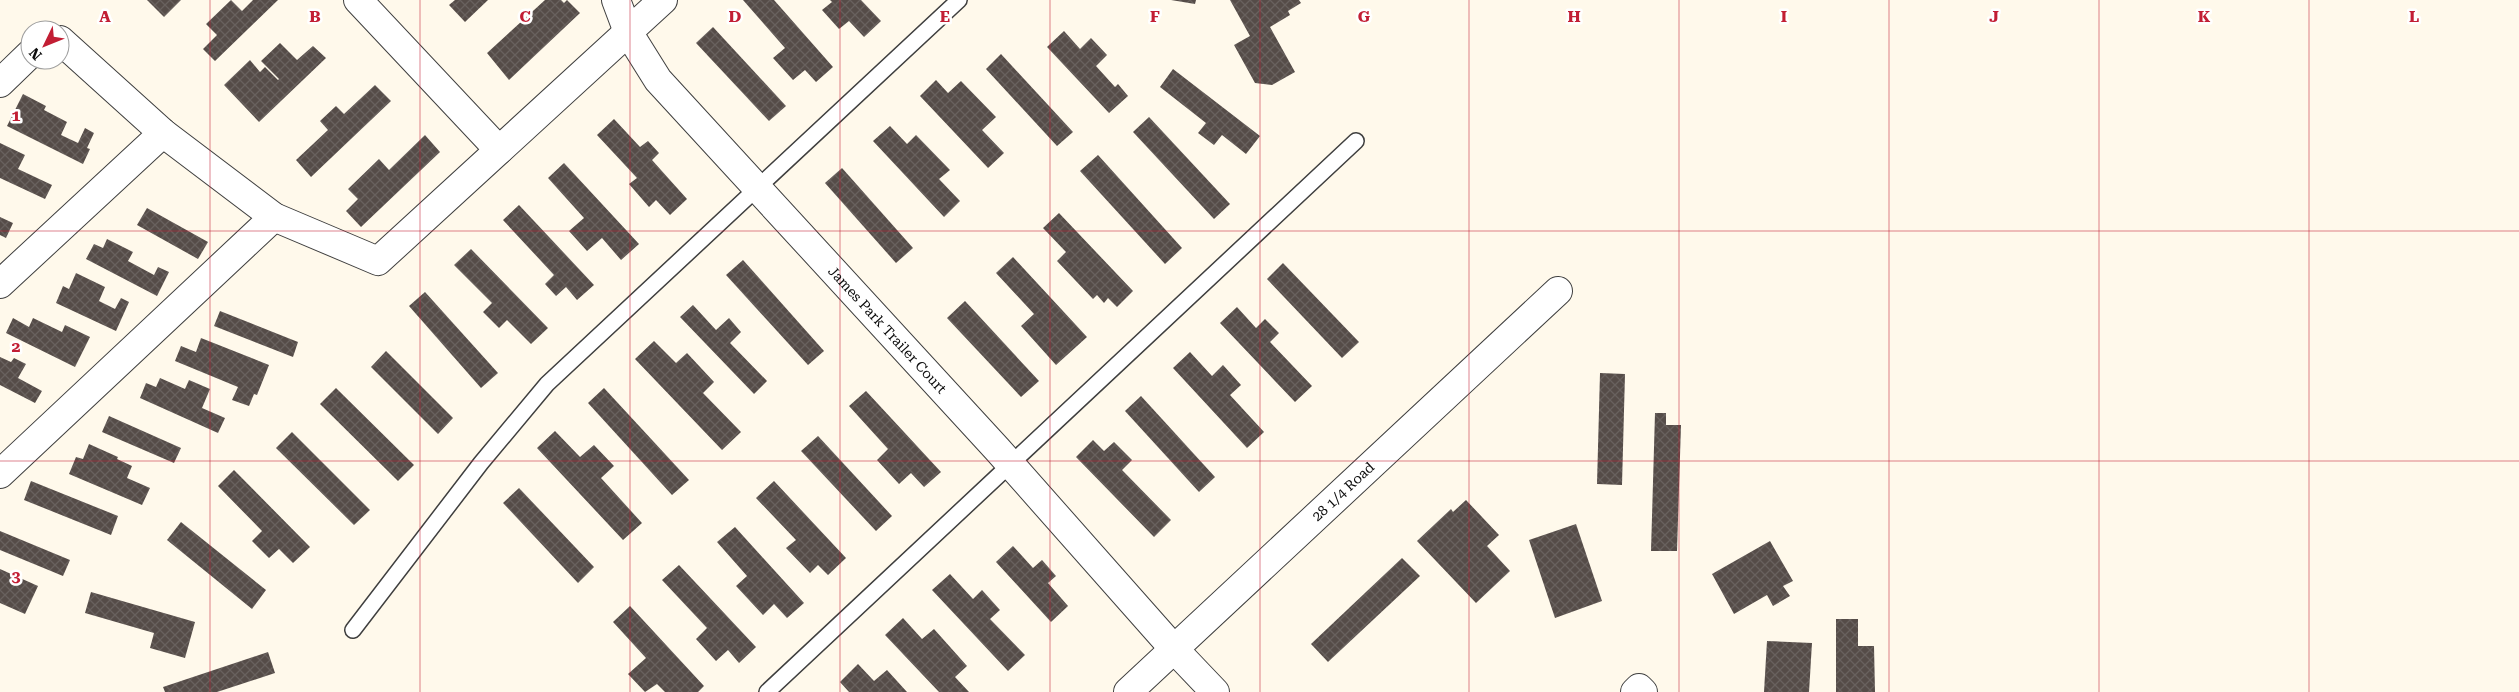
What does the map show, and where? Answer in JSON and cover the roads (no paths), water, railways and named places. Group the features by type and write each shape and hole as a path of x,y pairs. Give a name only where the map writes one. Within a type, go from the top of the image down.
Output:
{"street":[{"path":"358,0 499,150"},
{"name":"James Park Trailer Court","path":"616,0 628,32 658,80 758,187 1010,464 1174,649 1215,692"},
{"path":"70,49 163,133 274,217 378,260 663,0"},
{"path":"0,83 20,64"},
{"path":"0,284 163,133"},
{"path":"0,474 274,217"},
{"name":"28 1/4 Road","path":"1128,692 1558,291"}],"lane":[{"path":"354,630 481,463 547,384 959,0"},
{"path":"767,692 1356,141"}]}
